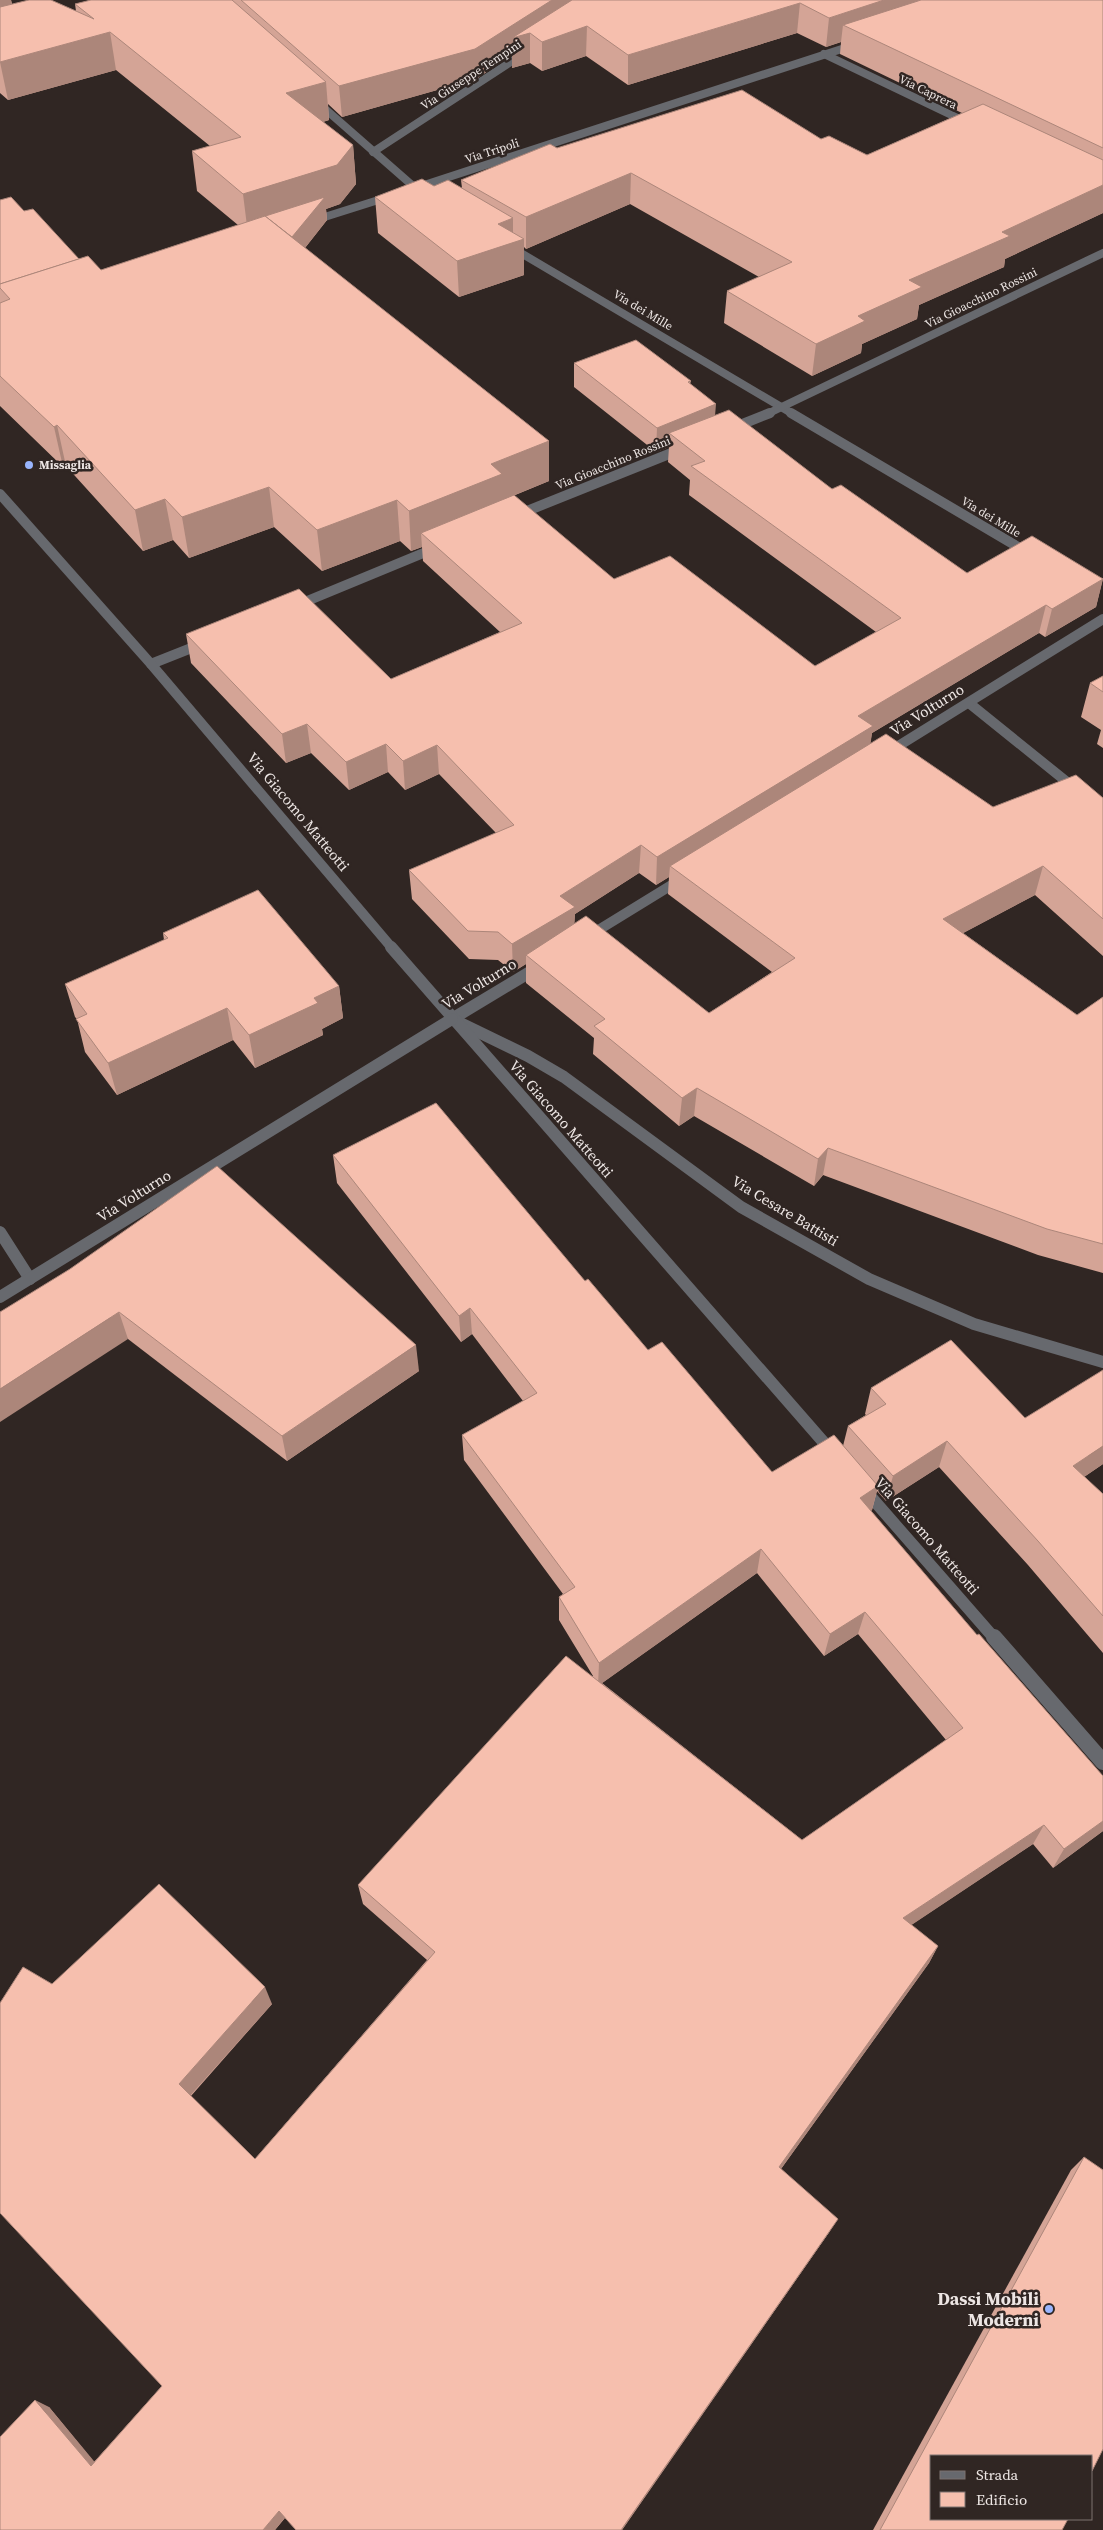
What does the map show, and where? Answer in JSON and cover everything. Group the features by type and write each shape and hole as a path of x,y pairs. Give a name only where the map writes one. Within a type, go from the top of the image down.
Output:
{"street":[{"name":"Via Tripoli","path":"301,224 861,42"},
{"name":"Via Giuseppe Tempini","path":"373,152 532,49"},
{"name":"Via Caprera","path":"824,54 977,128"},
{"path":"306,92 413,188 430,199"},
{"name":"Via dei Mille","path":"499,239 1035,558"},
{"name":"Via Gioacchino Rossini","path":"718,434 782,408 1103,253"},
{"name":"Via Gioacchino Rossini","path":"508,519 690,445"},
{"name":"Via Giacomo Matteotti","path":"0,494 151,664 452,1019 841,1463"},
{"path":"288,608 444,545"},
{"name":"Via Volturno","path":"876,760 1103,619"},
{"path":"151,664 215,638"},
{"path":"969,703 1103,811"},
{"path":"573,945 691,873"},
{"name":"Via Volturno","path":"0,1297 548,960"},
{"name":"Via Cesare Battisti","path":"452,1019 528,1056 564,1077 741,1207 869,1280 974,1324 1073,1355 1103,1362"},
{"path":"0,1232 30,1279"},
{"name":"Via Giacomo Matteotti","path":"854,1478 1103,1762"}],"building":[{"path":"29,0 51,0 94,19 75,4 91,0 232,0 326,82 286,93 353,145 337,165 243,194 192,151 241,137 110,32 0,62 0,7"},
{"path":"241,0 552,0 475,49 339,86"},
{"path":"572,0 884,0 829,18 800,3 628,55 587,26 542,42 530,33 512,38"},
{"path":"921,0 1103,0 1103,148 843,25"},
{"path":"742,90 821,139 829,136 867,155 983,104 1103,160 1103,185 1002,232 1010,236 909,280 922,287 858,316 865,321 816,344 727,291 792,262 631,173 526,217 461,180 550,144 557,148"},
{"path":"422,179 434,186 448,180 513,218 498,224 524,239 457,261 375,197"},
{"path":"11,197 24,211 33,209 79,259 0,284 0,200"},
{"path":"325,197 292,237 265,216"},
{"path":"265,216 549,441 491,464 502,474 409,511 397,500 317,530 269,487 182,517 165,499 135,510 57,425 54,427 0,376 0,303 10,299 0,288 0,284 88,256 101,270"},
{"path":"636,340 691,381 688,382 716,404 657,428 574,363"},
{"path":"729,410 832,489 841,485 967,573 1032,536 1103,579 1052,609 1046,605 858,716 873,726 657,857 641,845 560,896 575,907 512,944 498,932 468,931 409,870 514,825 437,745 403,761 386,744 346,762 307,724 282,734 186,634 299,589 391,679 522,623 421,533 514,495 614,579 670,556 815,666 901,618 691,466 705,461 669,433"},
{"path":"1103,676 1103,692 1090,683"},
{"path":"886,734 993,807 1076,775 1103,798 1103,919 1043,866 943,919 1077,1015 1103,997 1103,1244 1047,1229 828,1148 818,1159 697,1088 682,1098 594,1026 605,1019 526,955 586,916 709,1013 795,958 670,866"},
{"path":"258,890 339,986 314,998 318,1003 249,1035 227,1008 108,1063 76,1019 87,1014 65,984 168,938 163,933"},
{"path":"436,1103 585,1281 588,1279 648,1350 662,1342 772,1472 834,1435 878,1486 860,1498 977,1635 979,1634 1103,1776 1103,1821 1064,1849 1044,1825 903,1918 938,1946 779,2167 838,2219 621,2530 296,2530 279,2511 263,2530 0,2530 0,2437 35,2400 91,2466 162,2386 0,2213 0,2003 23,1967 52,1984 159,1884 265,1987 179,2084 255,2159 435,1952 358,1885 566,1656 802,1840 963,1728 865,1612 830,1634 761,1549 599,1663 559,1597 575,1587 462,1435 537,1393 470,1308 459,1316 333,1155"},
{"path":"217,1166 416,1345 282,1436 119,1312 0,1389 0,1312 70,1269"},
{"path":"951,1340 1025,1418 1103,1370 1103,1446 1073,1466 1103,1494 1103,1616 947,1441 893,1476 848,1426 886,1404 871,1388"},
{"name":"Dassi Mobili Moderni","path":"1084,2157 1103,2170 1103,2449 1093,2469 1093,2455 930,2455 930,2520 1067,2520 1062,2530 880,2530"}],"place":[{"name":"Missaglia","path":"29,465"},
{"name":"Dassi Mobili Moderni","path":"1049,2309"}]}
